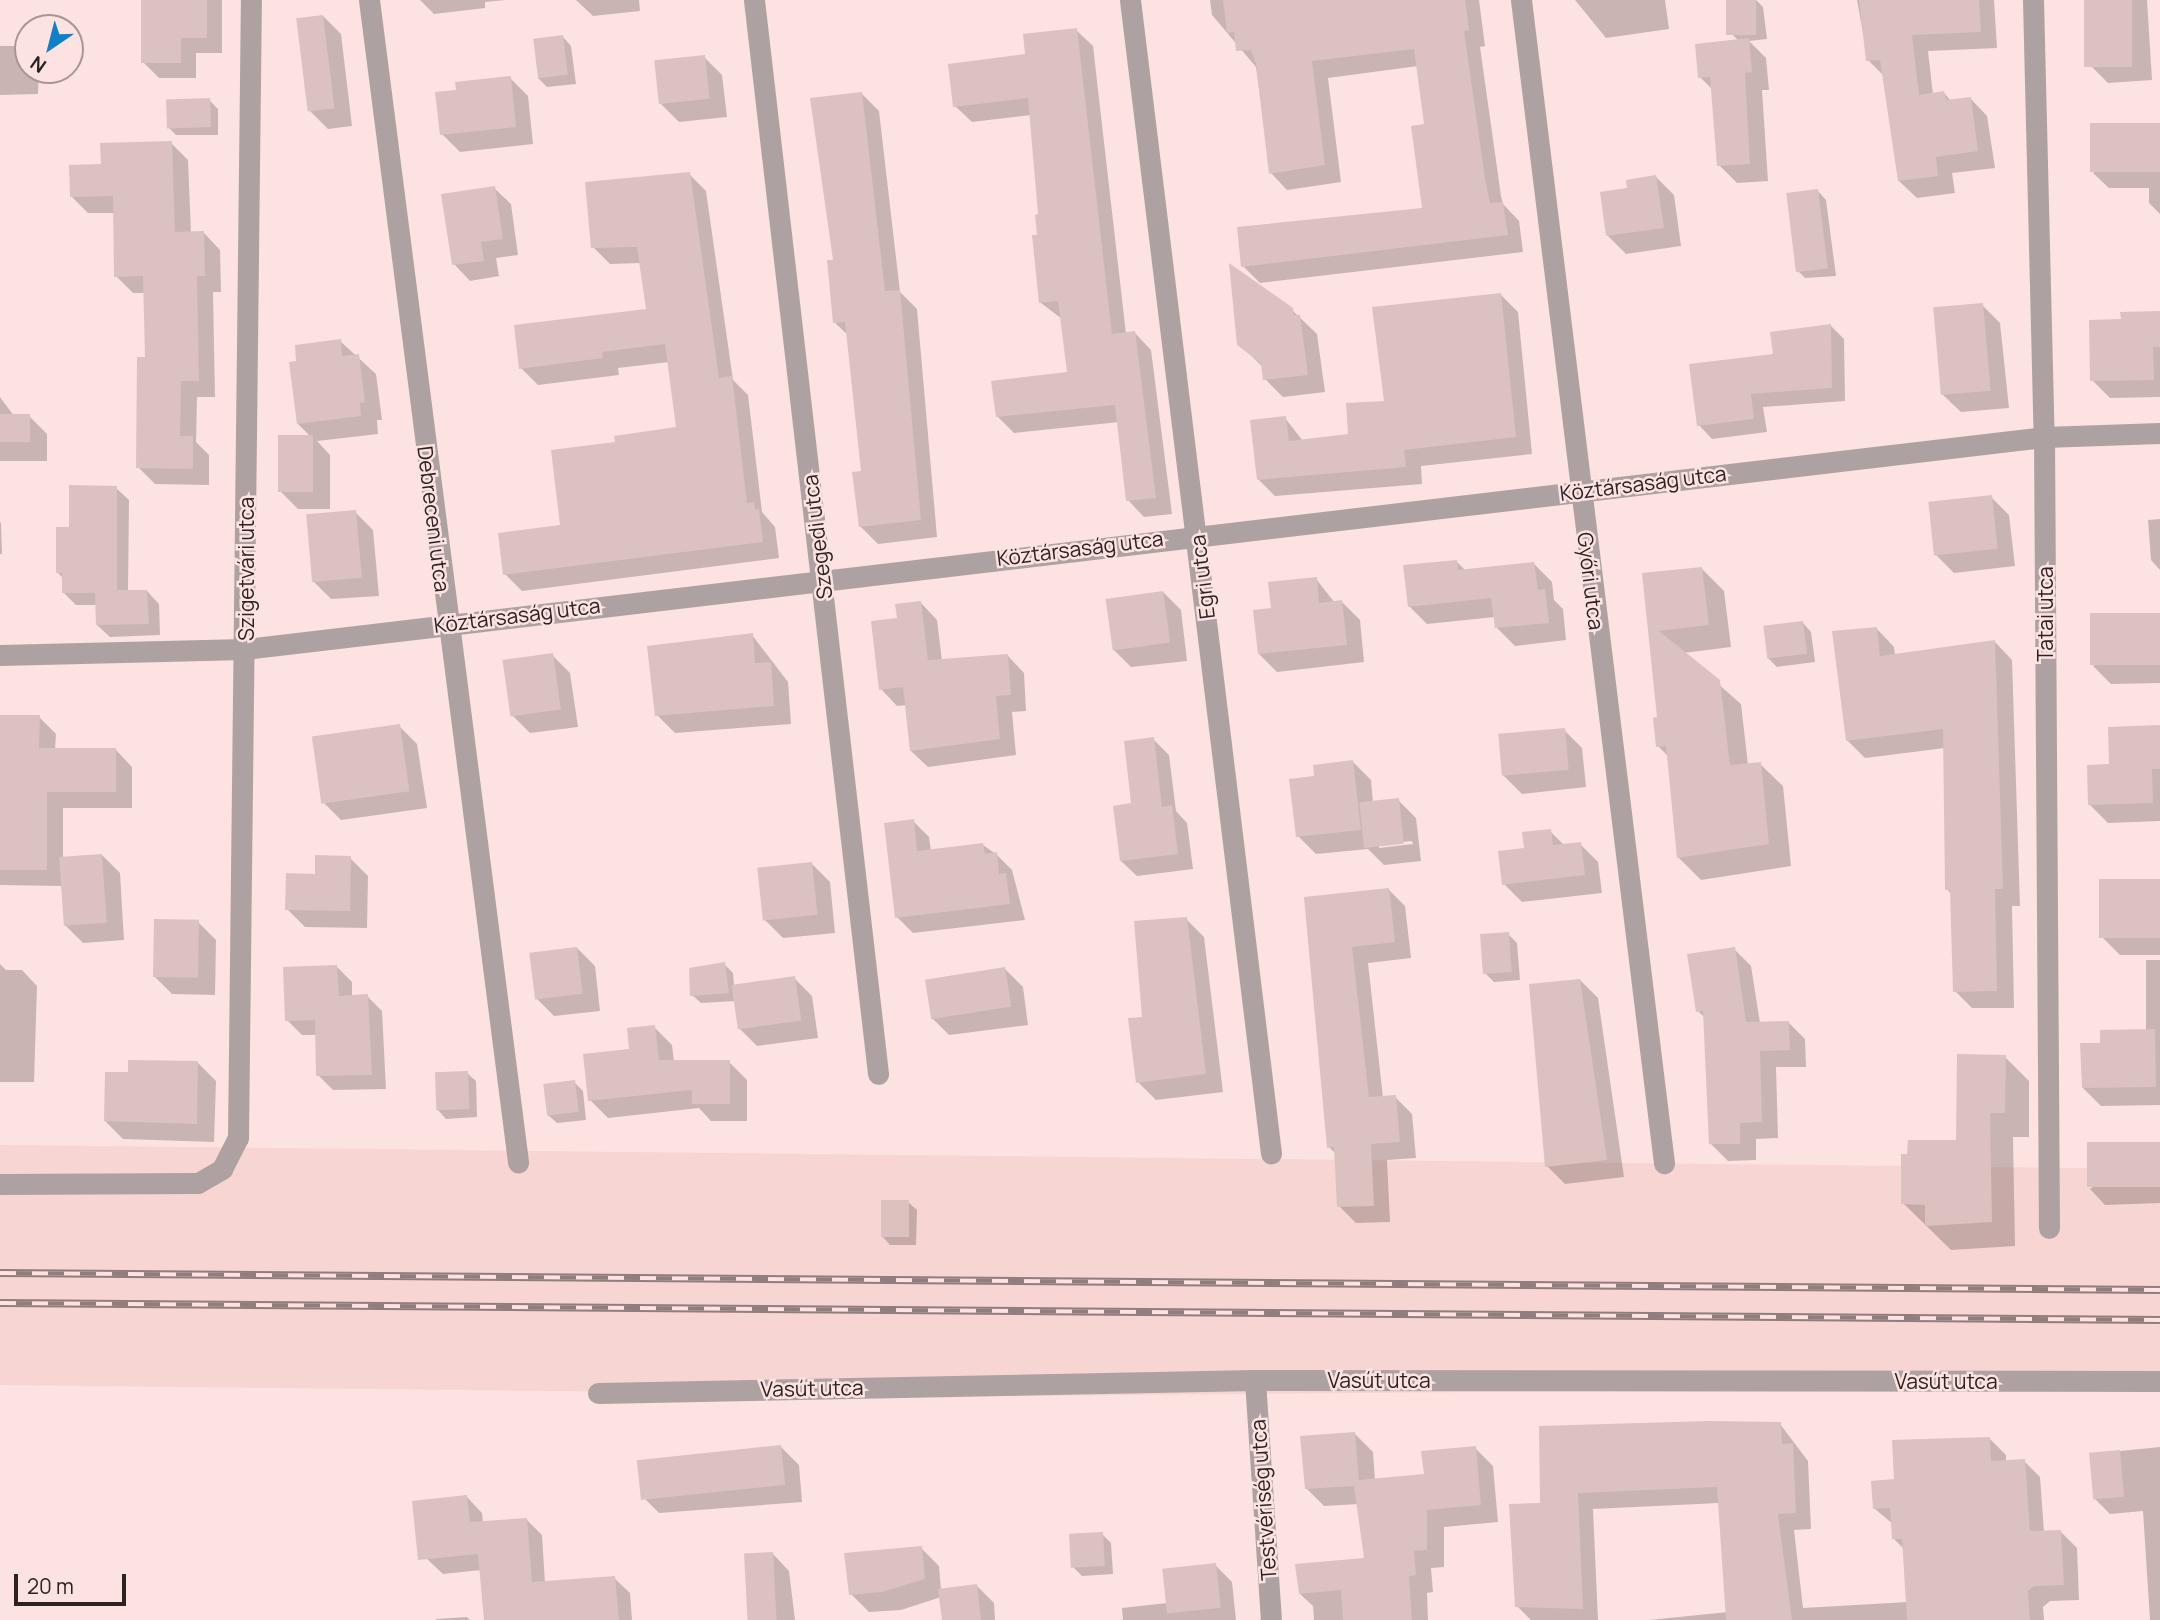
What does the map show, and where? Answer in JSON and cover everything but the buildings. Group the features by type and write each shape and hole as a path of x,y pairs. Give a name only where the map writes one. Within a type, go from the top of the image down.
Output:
{"street":[{"name":"Szigetvári utca","path":"0,1184 198,1183 222,1169 238,1138 251,0"},
{"name":"Debreceni utca","path":"369,0 518,1162"},
{"name":"Szegedi utca","path":"754,0 878,1074"},
{"name":"Egri utca","path":"1130,0 1271,1153"},
{"name":"Győri utca","path":"1521,0 1664,1163"},
{"name":"Tatai utca","path":"2033,0 2044,437 2049,1228"},
{"name":"Köztársaság utca","path":"0,655 245,649 822,578 2044,437 2160,433"},
{"name":"Vasút utca","path":"598,1393 1255,1380 2160,1381"},
{"name":"Testvériség utca","path":"1255,1380 1270,1620"}],"shaded area":[{"path":"0,1145 2160,1169 2160,1386 1019,1396 0,1385"}],"railway":[{"path":"0,1273 2160,1290"},
{"path":"0,1303 2160,1320"}]}
